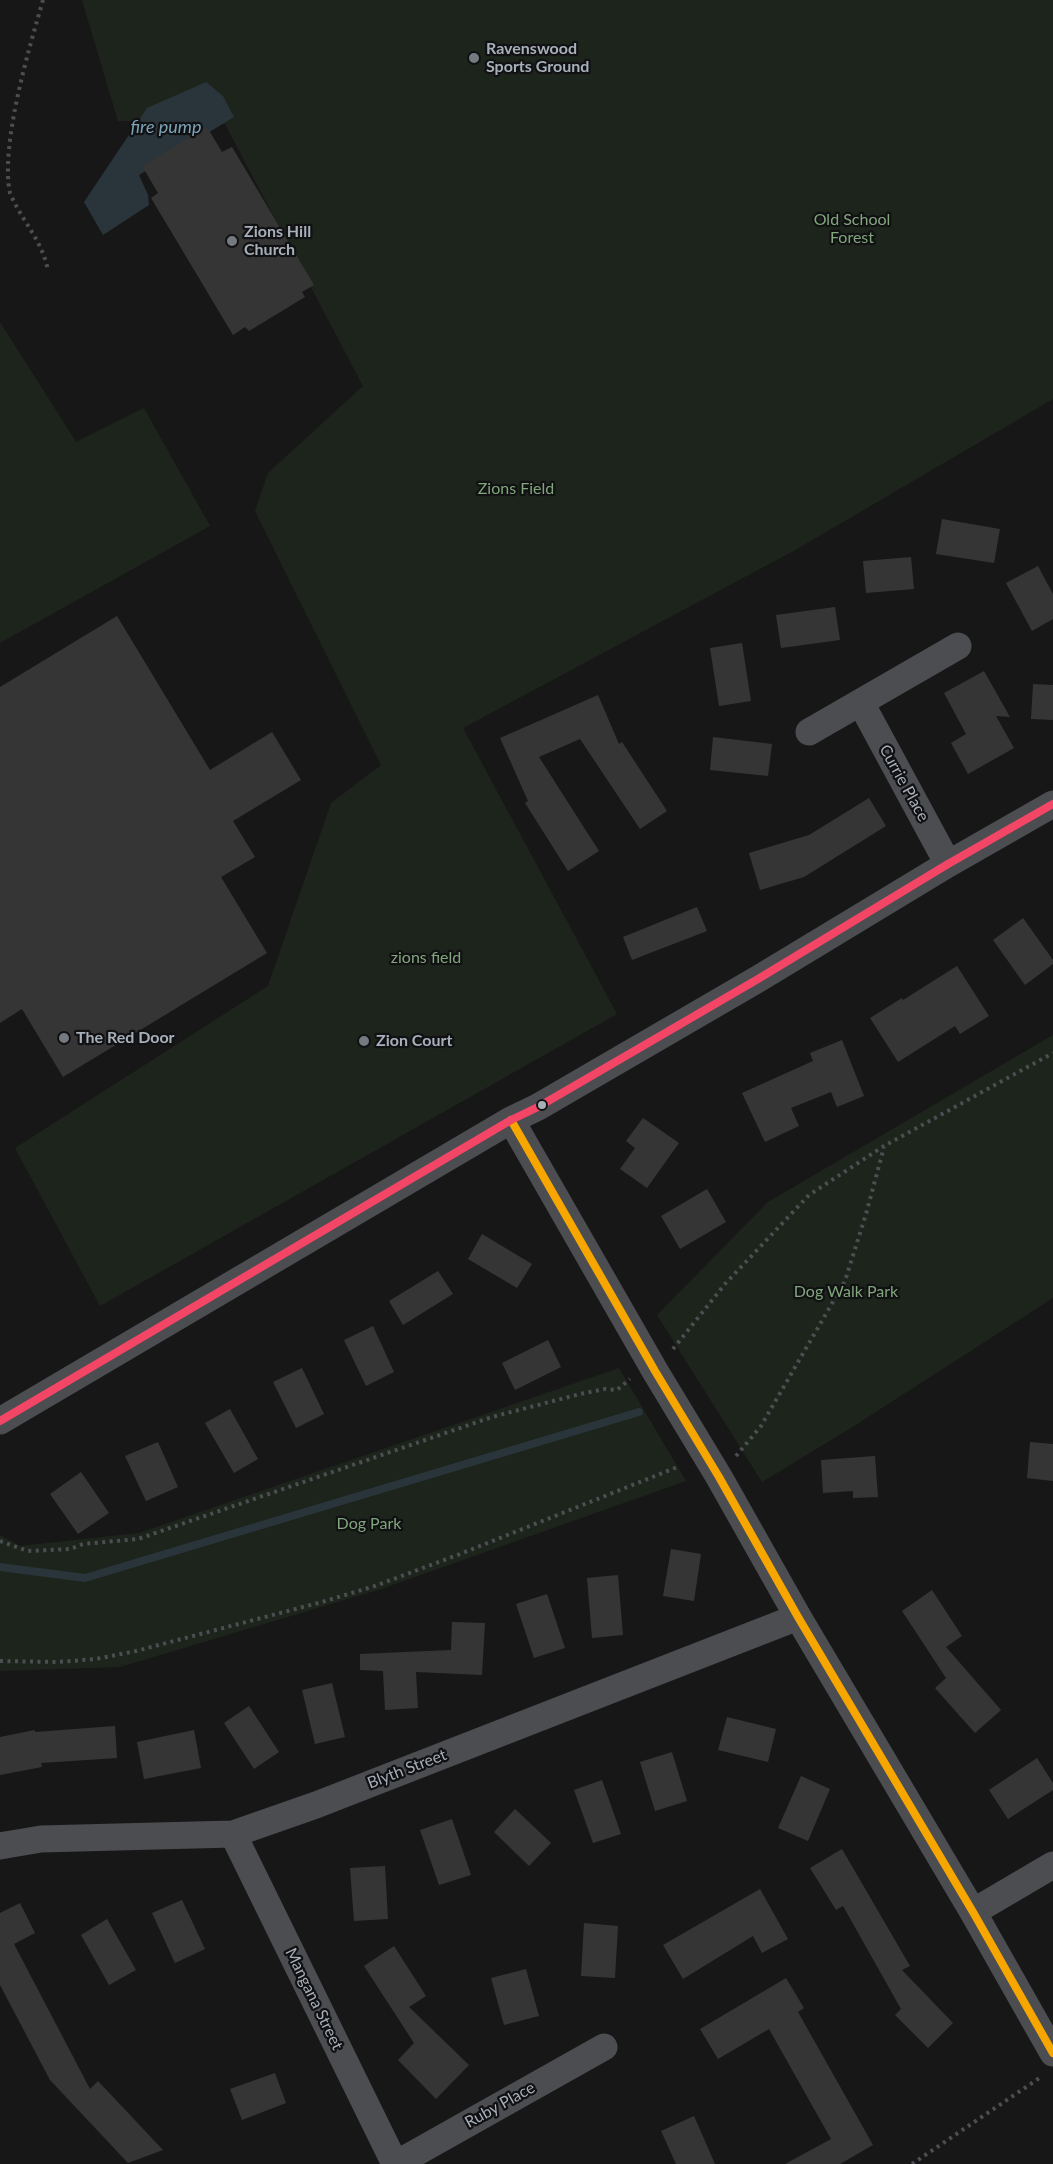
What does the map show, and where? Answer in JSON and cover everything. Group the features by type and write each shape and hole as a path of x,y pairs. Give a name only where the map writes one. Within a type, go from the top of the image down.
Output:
{"street":[{"path":"809,732 958,646"},
{"name":"Currie Place","path":"861,703 948,864"},
{"path":"0,1421 512,1120 758,979 948,864 1053,804"},
{"path":"512,1120 798,1617 973,1912 1048,2064"},
{"name":"Blyth Street","path":"0,1846 41,1839 233,1834 315,1805 798,1617"},
{"name":"Mangana Street","path":"233,1834 396,2164"},
{"path":"973,1912 1053,1865"},
{"name":"Ruby Place","path":"396,2164 604,2047"}],"path":[{"path":"43,0 14,100 5,161 10,192 38,242 46,259 48,271"},
{"path":"0,1540 28,1551 70,1549 83,1544 138,1539 492,1417 580,1394 605,1389 617,1390 632,1378 656,1371 725,1284 809,1195 884,1146 1053,1053"},
{"path":"0,1661 58,1662 96,1659 136,1651 322,1602 375,1586 712,1466 761,1426 845,1281 884,1146"},
{"path":"912,2164 1048,2064"}],"green space":[{"path":"82,0 1053,0 1053,399 797,549 463,728 617,1014 100,1306 15,1148 268,986 331,803 381,765 255,511 268,473 363,386 225,124 118,121"},
{"path":"0,322 76,442 144,408 210,526 0,643"},
{"name":"Dog Walk Park","path":"1053,1035 1053,1298 854,1426 762,1482 657,1315 768,1202"},
{"name":"Dog Park","path":"619,1368 686,1481 378,1590 120,1667 0,1671 0,1535 20,1546 139,1533"}],"water":[{"name":"fire pump","path":"206,82 223,96 234,117 139,175 148,195 149,205 103,235 84,202 147,108"}],"building":[{"name":"Zions Hill Church","path":"207,127 222,152 232,147 314,285 302,292 305,297 249,331 245,327 233,335 151,198 158,193 142,166"},
{"path":"942,519 1000,529 994,563 936,554"},
{"path":"911,557 914,589 866,593 863,561"},
{"path":"1038,566 1053,594 1053,619 1032,631 1006,583"},
{"path":"835,607 840,640 781,648 776,615"},
{"path":"117,616 210,770 272,732 301,780 233,821 255,857 221,877 267,953 63,1077 22,1009 0,1023 0,687"},
{"path":"742,643 751,701 719,706 710,648"},
{"path":"984,671 1010,717 996,716 1014,748 968,774 951,743 966,734 944,693"},
{"path":"1033,684 1053,685 1053,720 1031,719"},
{"path":"598,695 619,744 622,742 667,811 640,829 580,739 539,757 599,851 568,871 525,803 528,801 500,738"},
{"path":"713,737 772,744 768,776 710,770"},
{"path":"869,798 886,826 804,877 760,890 749,853 809,835"},
{"path":"697,907 707,931 632,960 623,937"},
{"path":"1023,918 1053,960 1053,964 1025,985 993,940"},
{"path":"957,966 989,1016 960,1034 955,1026 898,1062 870,1018"},
{"path":"842,1040 864,1096 837,1107 831,1092 791,1108 799,1126 765,1142 742,1093 813,1061 810,1053"},
{"path":"643,1118 679,1143 647,1188 620,1169 635,1148 626,1141"},
{"path":"707,1189 726,1222 680,1249 661,1216"},
{"path":"482,1234 532,1264 517,1288 468,1259"},
{"path":"438,1271 453,1294 403,1325 389,1301"},
{"path":"373,1326 394,1372 366,1386 344,1340"},
{"path":"548,1340 561,1367 515,1390 502,1363"},
{"path":"302,1368 324,1414 296,1428 273,1382"},
{"path":"230,1409 258,1459 234,1473 205,1423"},
{"path":"158,1442 178,1487 146,1501 125,1456"},
{"path":"1030,1442 1053,1444 1053,1481 1027,1478"},
{"path":"875,1456 878,1497 853,1498 853,1491 823,1493 821,1460"},
{"path":"81,1472 109,1513 78,1534 50,1494"},
{"path":"671,1549 701,1554 694,1601 663,1596"},
{"path":"618,1575 623,1635 592,1638 587,1578"},
{"path":"932,1590 962,1636 946,1647 1001,1710 975,1733 935,1688 946,1678 902,1611"},
{"path":"547,1594 565,1648 534,1658 516,1604"},
{"path":"452,1622 485,1623 482,1675 416,1672 418,1708 385,1710 383,1671 360,1670 360,1654 451,1650"},
{"path":"332,1683 345,1737 315,1744 302,1690"},
{"path":"249,1706 279,1752 254,1769 224,1723"},
{"path":"727,1717 776,1729 768,1762 718,1750"},
{"path":"115,1726 117,1758 41,1763 42,1767 0,1775 0,1737 35,1730 35,1732"},
{"path":"194,1730 201,1768 144,1779 137,1742"},
{"path":"672,1752 687,1801 655,1811 640,1762"},
{"path":"1037,1758 1053,1783 1053,1790 1008,1819 989,1790"},
{"path":"801,1776 830,1789 808,1841 778,1828"},
{"path":"602,1780 621,1834 593,1843 574,1790"},
{"path":"515,1809 551,1843 529,1866 494,1832"},
{"path":"452,1819 471,1875 439,1885 420,1830"},
{"path":"842,1849 910,1966 902,1970 953,2023 928,2048 895,2015 901,2009 843,1906 836,1910 810,1868"},
{"path":"385,1866 388,1919 354,1921 350,1868"},
{"path":"760,1889 788,1939 762,1953 753,1936 683,1979 663,1945"},
{"path":"182,1900 205,1949 175,1963 152,1913"},
{"path":"20,1903 35,1933 14,1944 90,2089 98,2081 163,2150 128,2163 50,2080 0,1985 0,1913"},
{"path":"107,1919 136,1970 109,1985 81,1935"},
{"path":"584,1923 618,1926 615,1978 581,1976"},
{"path":"394,1946 426,1996 409,2007 469,2065 436,2099 398,2060 414,2043 364,1966"},
{"path":"526,1969 539,2016 504,2025 491,1978"},
{"path":"786,1978 804,2008 798,2012 873,2145 840,2164 785,2164 831,2139 769,2029 718,2059 700,2029"},
{"path":"275,2073 286,2103 242,2120 230,2089"},
{"path":"694,2116 715,2164 676,2164 661,2131"}],"waterway":[{"path":"0,1567 85,1578 639,1412"}],"transit line":[{"path":"0,1421 511,1120 538,1107 758,979 948,864 1053,804"},
{"path":"511,1120 1053,2053"}],"place":[{"name":"Ravenswood Sports Ground","path":"474,58"},
{"name":"Zions Hill Church","path":"232,241"},
{"name":"The Red Door","path":"64,1038"},
{"name":"Zion Court","path":"364,1041"}],"park label":[{"name":"Old School Forest","path":"852,229"},
{"name":"Zions Field","path":"516,489"},
{"name":"zions field","path":"426,958"}]}
